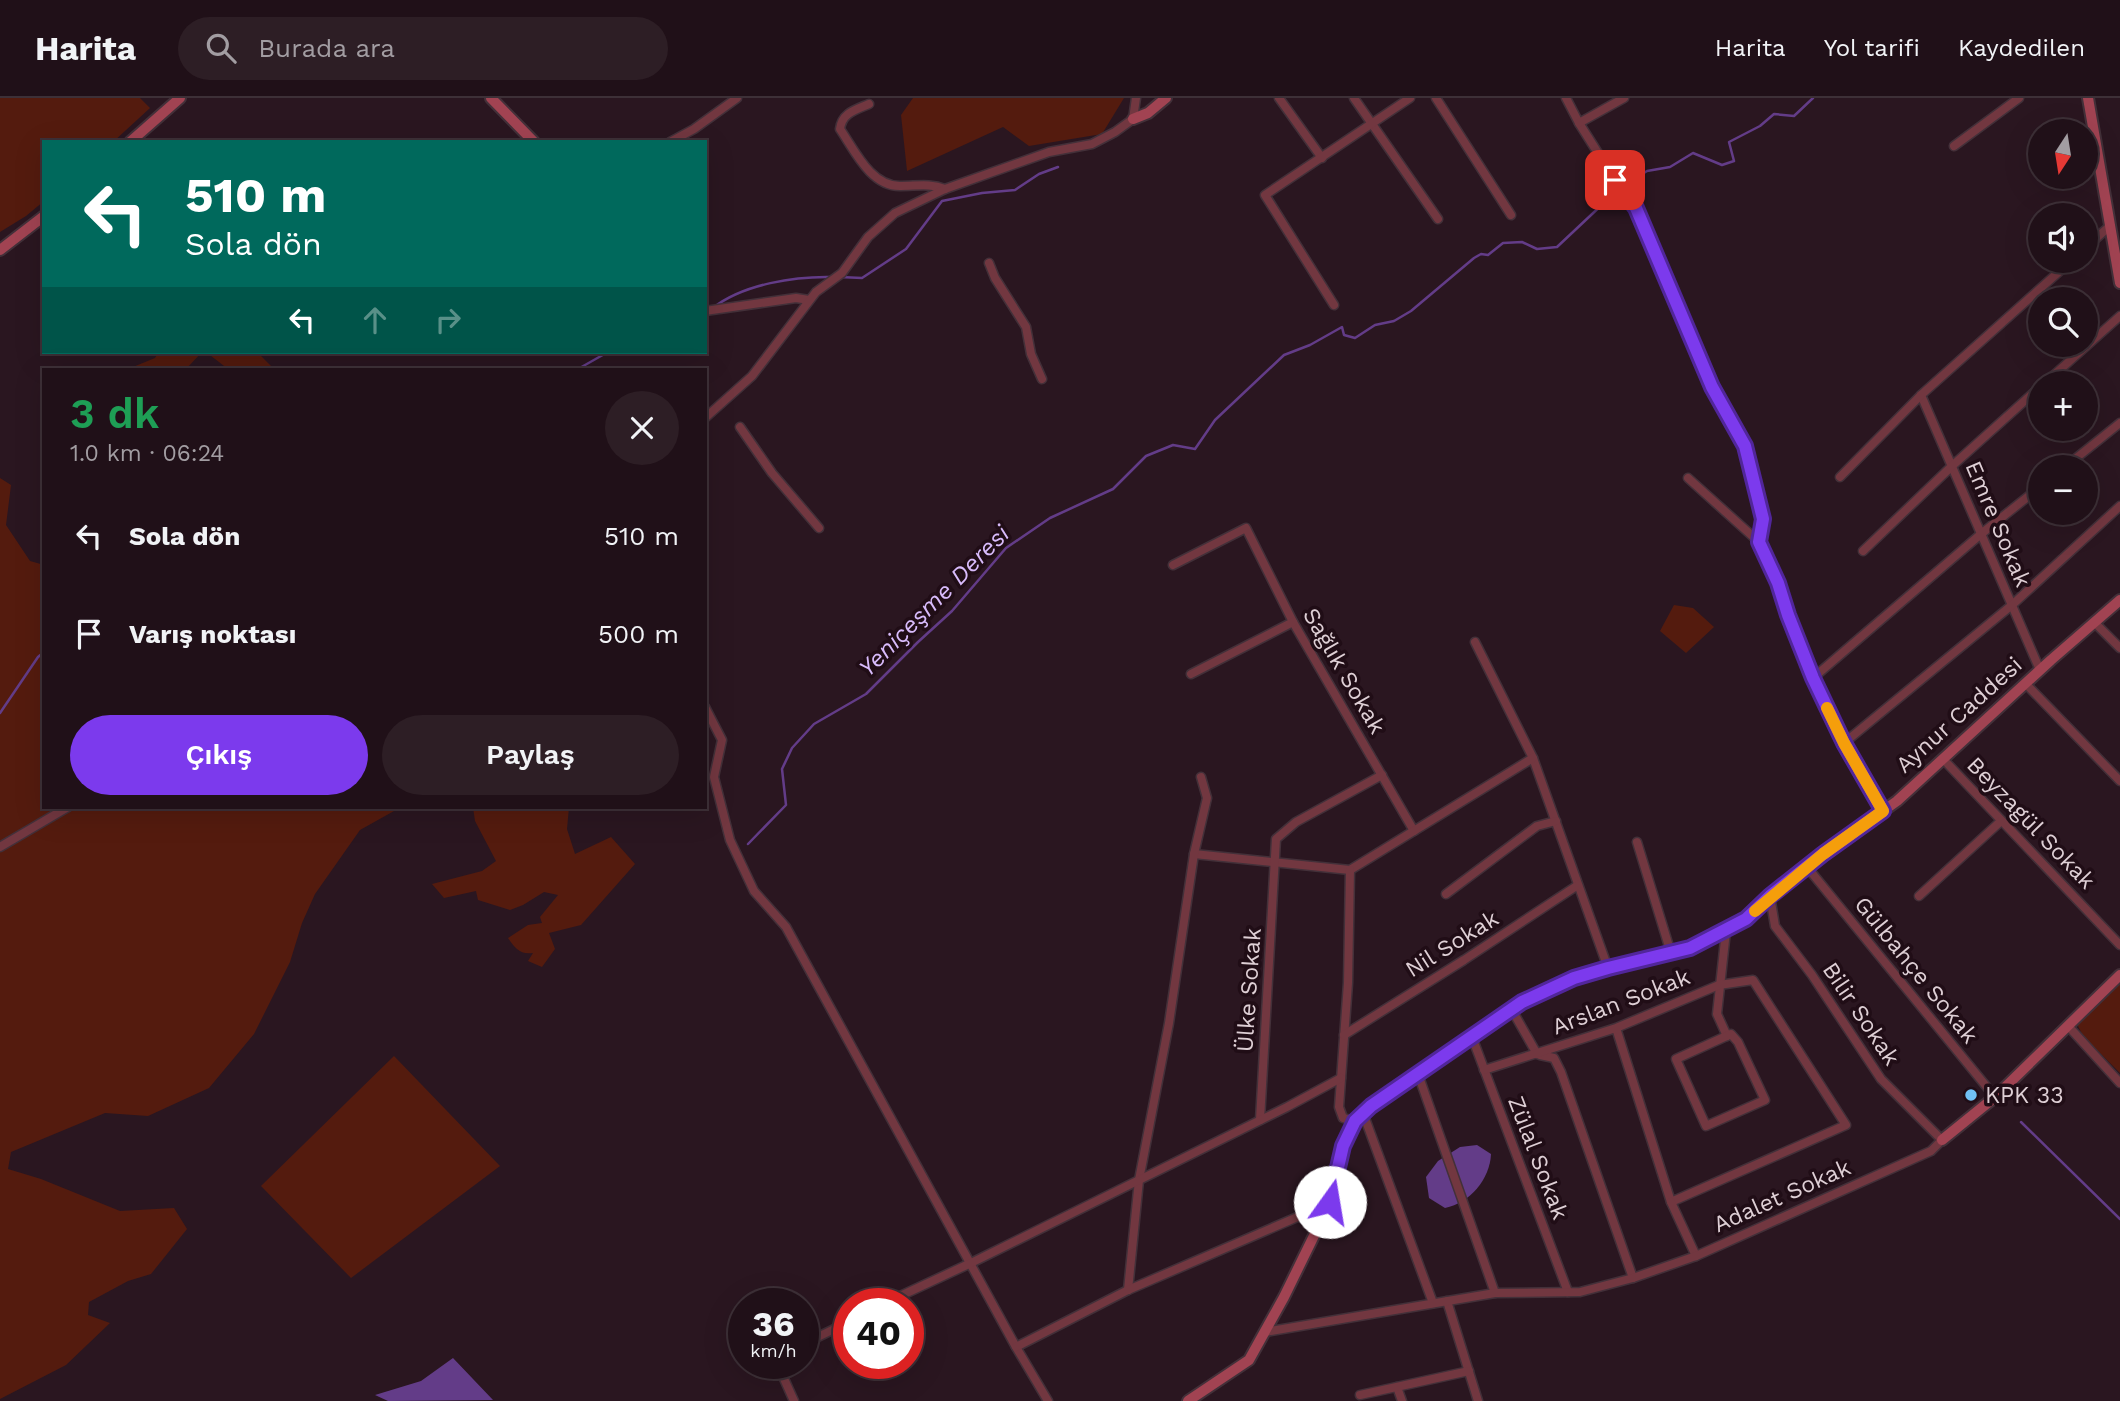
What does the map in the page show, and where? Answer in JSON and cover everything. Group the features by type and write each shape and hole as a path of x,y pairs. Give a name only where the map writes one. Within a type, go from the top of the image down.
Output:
{"street":[{"path":"132,140 180,98"},
{"path":"491,98 532,140"},
{"path":"674,140 737,98"},
{"path":"1133,119 1136,98"},
{"path":"707,416 752,376 816,292 842,273 867,237 895,213 945,189 1049,152 1092,144 1133,119 1148,114 1166,98"},
{"path":"1279,98 1322,158"},
{"path":"1354,98 1438,219"},
{"path":"1334,305 1265,195 1410,98"},
{"path":"1436,98 1511,215"},
{"path":"1566,98 1578,123 1636,208 1712,387 1745,446 1763,519 1759,542"},
{"path":"1578,123 1625,98"},
{"path":"1954,146 2019,98"},
{"path":"2088,98 2120,283"},
{"path":"869,104 848,113 841,120 840,129 866,167 879,181 897,187 934,185 945,189"},
{"path":"0,250 42,218"},
{"path":"2098,236 2110,226"},
{"path":"989,263 995,278 1026,327 1031,354 1042,379"},
{"path":"1840,477 1921,394 2057,273"},
{"path":"707,311 796,298 809,300"},
{"path":"2058,371 2120,316"},
{"name":"Emre Sokak","path":"1921,394 2040,670"},
{"path":"1863,551 2028,398"},
{"path":"2080,455 2120,423"},
{"path":"740,427 772,473 819,528"},
{"path":"1688,478 1759,542 1778,583 1813,678 1844,743 1883,811"},
{"path":"1813,678 2028,496"},
{"path":"1844,743 2012,605 2120,506"},
{"name":"Sağlık Sokak","path":"1173,565 1246,528 1293,622 1414,831"},
{"name":"Aynur Caddesi","path":"1359,1117 1522,1002 1574,978 1690,948 1746,919 1770,896 1883,811 2120,600"},
{"path":"1191,674 1293,622"},
{"path":"2094,622 2120,648"},
{"path":"1475,642 1533,758 1608,968"},
{"path":"2025,683 2120,780"},
{"path":"707,710 722,740 714,777 730,840 754,891 786,927 1048,1401"},
{"path":"1194,854 1350,870 1533,758"},
{"name":"Beyzagül Sokak","path":"1943,759 2120,945"},
{"name":"Ülke Sokak","path":"1260,1121 1276,839 1296,822 1382,775"},
{"path":"1128,1290 1139,1180 1169,1023 1194,854 1207,798 1201,777"},
{"path":"0,847 65,809"},
{"path":"1446,894 1537,826 1556,821"},
{"path":"1919,896 2001,821"},
{"path":"1637,842 1671,953"},
{"name":"Gülbahçe Sokak","path":"1807,867 1995,1097"},
{"path":"1350,870 1348,982 1339,1107 1343,1118 1359,1117"},
{"name":"Nil Sokak","path":"1344,1035 1578,886"},
{"name":"Bilir Sokak","path":"1770,896 1775,926 1812,975 1881,1079 1942,1140"},
{"path":"1726,931 1717,1014 1727,1036"},
{"path":"1942,1140 1995,1097 2120,975"},
{"name":"Arslan Sokak","path":"1484,1070 1616,1028 1719,985 1753,980 1846,1125 1671,1202"},
{"path":"1512,1010 1537,1054 1554,1058 1561,1073 1633,1278"},
{"path":"2069,1027 2120,1083"},
{"path":"1616,1028 1671,1202 1696,1256"},
{"path":"1731,1034 1738,1042 1765,1100 1706,1126 1676,1059 1727,1036 1731,1034"},
{"name":"Zülal Sokak","path":"1472,1037 1568,1292"},
{"path":"1418,1074 1495,1293"},
{"path":"917,1288 1341,1079"},
{"path":"1188,1401 1250,1360 1330,1202 1343,1146 1359,1117"},
{"path":"1359,1117 1433,1303"},
{"name":"Adalet Sokak","path":"1265,1332 1495,1293 1580,1292 1633,1278 1696,1256 1931,1150 1942,1140"},
{"path":"1016,1347 1128,1290 1330,1202"},
{"path":"1447,1301 1479,1401"},
{"path":"1360,1395 1469,1371"},
{"path":"784,1379 794,1401"},
{"path":"1397,1387 1402,1401"}],"shaded area":[{"path":"0,98 140,98 150,108 115,140 42,140 42,203 0,232"},
{"path":"913,98 1124,98 1102,134 1029,146 1003,127 907,171 901,115"},
{"path":"158,354 200,354 187,368 130,368 155,358"},
{"path":"209,354 259,354 273,368 227,368"},
{"path":"0,478 11,485 6,525 30,561 42,564 42,809 396,809 360,830 315,894 302,923 290,962 254,1034 209,1088 148,1116 105,1113 11,1152 8,1169 41,1179 120,1211 174,1208 187,1229 151,1274 128,1281 89,1302 88,1315 110,1323 66,1365 0,1399"},
{"path":"1674,605 1693,608 1714,627 1686,653 1660,631"},
{"path":"473,809 569,809 567,829 575,854 611,837 635,864 581,925 549,933 555,949 542,967 528,961 533,953 518,950 508,938 528,925 542,923 540,917 558,895 544,892 510,910 478,900 476,891 444,898 432,884 482,871 496,861 475,821"},
{"path":"2120,981 2120,1073 2083,1036 2077,1024"},
{"path":"394,1056 500,1166 351,1278 261,1186"},
{"path":"1477,1145 1491,1154 1487,1172 1477,1189 1463,1201 1445,1208 1429,1198 1426,1177 1438,1161 1460,1147"},
{"path":"453,1358 493,1400 388,1401 375,1395 421,1381"}],"waterway":[{"name":"Yeniçeşme Deresi","path":"1633,180 1647,171 1670,167 1693,153 1722,165 1734,161 1729,142 1760,126 1774,114 1794,116 1813,98"},
{"path":"840,277 862,278 906,249 942,201 1015,190 1039,174 1058,167"},
{"name":"Yeniçeşme Deresi","path":"748,844 786,805 782,769 792,748 814,724 866,694 952,611 1006,548 1050,518 1113,489 1146,456 1173,445 1195,449 1215,420 1284,355 1310,345 1342,327 1344,335 1355,338 1375,325 1394,321 1411,311 1474,258 1481,254 1488,255 1503,243 1522,242 1537,249 1557,247 1607,200"},
{"path":"713,308 754,287 787,280 833,277"},
{"path":"580,368 604,354"},
{"path":"0,713 42,654"},
{"path":"2021,1122 2120,1219"}],"slow traffic":[{"path":"1755,911 1823,854 1883,811 1827,708"}],"place":[{"name":"KPK 33","path":"1971,1095"}],"route":[{"path":"1330,1202 1343,1146 1355,1121 1371,1106 1522,1002 1574,978 1690,948 1726,931 1746,919 1823,854 1883,811 1844,743 1813,678 1778,583 1759,542 1763,519 1745,446 1712,387 1636,208 1615,180"}]}
